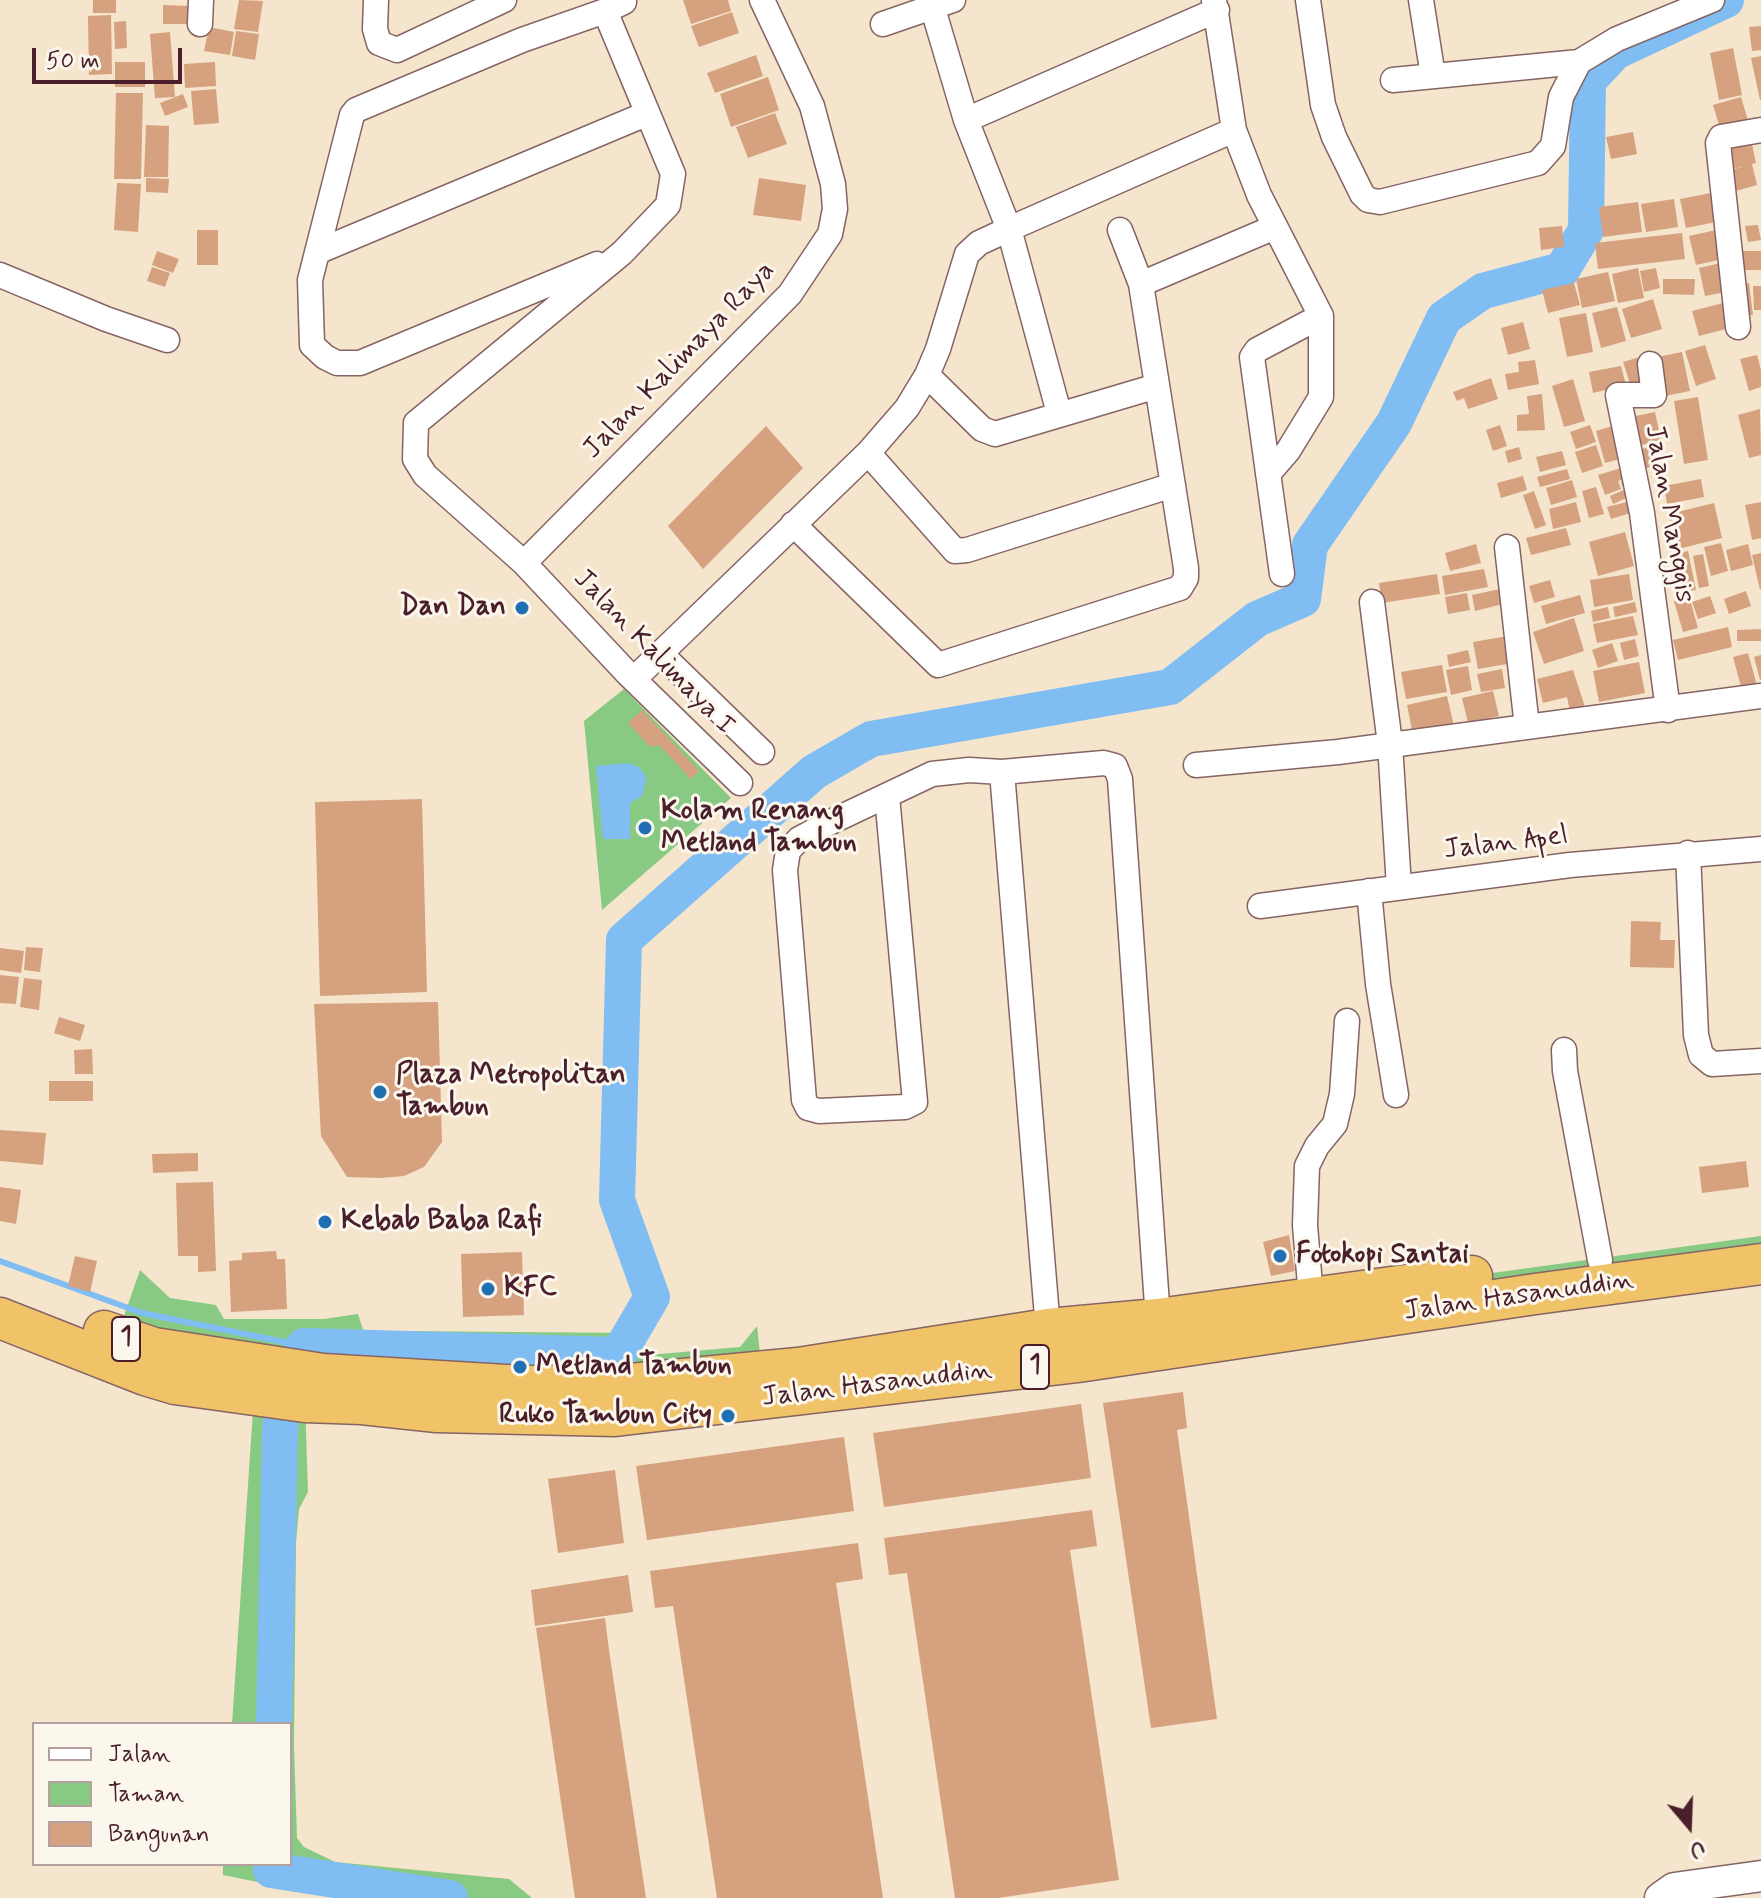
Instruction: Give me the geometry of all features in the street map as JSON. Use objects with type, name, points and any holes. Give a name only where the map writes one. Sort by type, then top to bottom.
[{"type":"highway","name":"Jalan Hasanuddin","points":[[0,1290],[154,1348],[256,1380],[314,1388],[610,1386],[798,1368],[1047,1319],[1158,1319],[1761,1236]]},
{"type":"highway","name":"Jalan Hasanuddin","points":[[314,1388],[362,1404],[437,1412],[615,1416],[1078,1362],[1761,1264]]},
{"type":"highway","name":"Jalan Hasanuddin","points":[[0,1318],[175,1384],[256,1380]]},
{"type":"street","points":[[376,0],[375,29],[379,43],[397,50],[504,0]]},
{"type":"street","name":"Jalan Kalimaya Raya","points":[[524,563],[790,294],[830,234],[835,209],[833,184],[812,106],[762,0]]},
{"type":"street","points":[[1308,0],[1323,105],[1334,137],[1362,194],[1368,200],[1380,202],[1538,163],[1553,146],[1561,97],[1579,62]]},
{"type":"street","points":[[1421,0],[1433,76]]},
{"type":"street","points":[[1393,80],[1579,62],[1617,39],[1712,0]]},
{"type":"street","points":[[620,3],[522,40],[356,110],[352,115],[310,280],[312,345],[337,363],[360,363],[622,253]]},
{"type":"street","name":"Jalan Kalimaya I","points":[[620,3],[646,114],[673,174],[668,205],[622,253],[416,423],[415,459],[425,475],[524,563],[634,679],[740,783]]},
{"type":"street","points":[[883,24],[943,4],[966,120],[1009,229],[1059,413]]},
{"type":"street","points":[[966,120],[1216,5],[1234,130],[1250,175],[1321,316],[1321,397],[1288,451],[1268,474]]},
{"type":"street","points":[[317,252],[646,114]]},
{"type":"street","points":[[634,679],[868,453],[907,408],[938,349],[967,254],[979,243],[1234,130]]},
{"type":"street","points":[[1738,327],[1718,143],[1721,137],[1761,130]]},
{"type":"street","points":[[1141,284],[1275,227]]},
{"type":"street","points":[[793,524],[933,662],[944,665],[1180,588],[1186,578],[1186,568],[1141,284],[1120,230]]},
{"type":"street","points":[[0,275],[106,319],[167,340]]},
{"type":"street","points":[[1282,574],[1252,357],[1257,350],[1321,316]]},
{"type":"street","name":"Jalan Manggis","points":[[1650,364],[1654,395],[1618,395],[1642,513],[1668,710]]},
{"type":"street","points":[[927,375],[987,433],[995,434],[1157,386]]},
{"type":"street","points":[[868,453],[955,551],[967,550],[1173,485]]},
{"type":"street","points":[[1507,547],[1527,727]]},
{"type":"street","points":[[1372,602],[1390,744],[1399,887]]},
{"type":"street","points":[[661,654],[762,752]]},
{"type":"street","points":[[1196,765],[1338,752],[1761,696]]},
{"type":"street","points":[[887,796],[915,1102],[905,1107],[819,1111],[808,1108],[804,1100],[785,870],[788,851],[799,839],[932,774],[969,770],[1002,772],[1104,763],[1115,766],[1120,779],[1158,1319]]},
{"type":"street","points":[[1002,772],[1047,1319]]},
{"type":"street","name":"Jalan Apel","points":[[1260,906],[1570,865],[1761,849]]},
{"type":"street","points":[[1688,853],[1696,1035],[1701,1055],[1712,1064],[1761,1061]]},
{"type":"street","points":[[1369,891],[1378,984],[1396,1095]]},
{"type":"street","points":[[1311,1297],[1305,1225],[1307,1166],[1317,1146],[1335,1124],[1342,1094],[1347,1021]]},
{"type":"street","points":[[1564,1050],[1565,1071],[1600,1260]]},
{"type":"street","points":[[1660,1898],[1674,1888],[1761,1876]]},
{"type":"green space","name":"Kolam Renang Metland Tambun","points":[[624,689],[731,798],[602,910],[584,721]]},
{"type":"green space","points":[[1761,1236],[1761,1264],[1535,1294],[1078,1362],[615,1416],[437,1412],[399,1407],[405,1367],[405,1331],[631,1333],[637,1356],[740,1347],[757,1326],[762,1372],[1048,1329],[1158,1319]]},
{"type":"green space","points":[[140,1270],[170,1298],[216,1305],[224,1319],[324,1319],[358,1314],[367,1342],[364,1377],[117,1336]]},
{"type":"green space","points":[[254,1395],[305,1402],[308,1492],[299,1509],[296,1543],[294,1746],[297,1838],[304,1847],[335,1862],[509,1879],[532,1898],[336,1898],[223,1875],[223,1866],[292,1866],[292,1722],[232,1722]]},
{"type":"water","points":[[628,763],[639,767],[646,777],[643,795],[630,803],[630,839],[603,839],[596,766]]},
{"type":"building","points":[[93,0],[116,0],[116,13],[93,13]]},
{"type":"building","points":[[239,0],[263,1],[258,32],[234,29]]},
{"type":"building","points":[[683,0],[728,0],[731,11],[691,24]]},
{"type":"building","points":[[163,5],[188,6],[187,24],[163,24]]},
{"type":"building","points":[[732,12],[739,33],[699,47],[691,26]]},
{"type":"building","points":[[111,15],[112,74],[89,75],[88,16]]},
{"type":"building","points":[[126,21],[127,48],[115,49],[114,22]]},
{"type":"building","points":[[1761,26],[1761,50],[1752,51],[1749,27]]},
{"type":"building","points":[[209,27],[234,32],[230,55],[204,51]]},
{"type":"building","points":[[236,31],[259,34],[255,60],[232,56]]},
{"type":"building","points":[[170,32],[175,97],[155,98],[150,34]]},
{"type":"building","points":[[1733,48],[1742,95],[1719,100],[1710,53]]},
{"type":"building","points":[[756,55],[763,76],[715,93],[707,73]]},
{"type":"building","points":[[1761,56],[1761,100],[1760,100],[1751,58]]},
{"type":"building","points":[[115,62],[145,62],[145,87],[115,87]]},
{"type":"building","points":[[215,62],[216,86],[185,88],[184,64]]},
{"type":"building","points":[[768,77],[779,110],[731,127],[720,94]]},
{"type":"building","points":[[216,89],[219,123],[194,125],[191,91]]},
{"type":"building","points":[[116,93],[143,93],[141,179],[114,179]]},
{"type":"building","points":[[183,94],[188,107],[165,116],[160,103]]},
{"type":"building","points":[[1741,97],[1749,124],[1721,132],[1713,105]]},
{"type":"building","points":[[775,113],[787,144],[748,158],[736,127]]},
{"type":"building","points":[[146,125],[169,126],[168,177],[144,177]]},
{"type":"building","points":[[1633,132],[1637,154],[1611,159],[1606,137]]},
{"type":"building","points":[[1750,135],[1757,185],[1729,193],[1723,172],[1742,167],[1726,170],[1721,141]]},
{"type":"building","points":[[146,178],[169,179],[168,193],[146,192]]},
{"type":"building","points":[[759,178],[806,185],[801,221],[753,215]]},
{"type":"building","points":[[117,183],[141,184],[138,232],[114,230]]},
{"type":"building","points":[[1716,192],[1721,221],[1686,228],[1680,199]]},
{"type":"building","points":[[1674,199],[1678,227],[1646,232],[1641,204]]},
{"type":"building","points":[[1638,202],[1642,232],[1603,237],[1599,207]]},
{"type":"building","points":[[1758,225],[1761,240],[1748,242],[1745,226]]},
{"type":"building","points":[[1562,226],[1564,247],[1541,250],[1539,228]]},
{"type":"building","points":[[197,230],[218,230],[218,265],[197,265]]},
{"type":"building","points":[[1716,230],[1723,259],[1696,265],[1689,236]]},
{"type":"building","points":[[1682,233],[1685,259],[1598,269],[1595,243]]},
{"type":"building","points":[[157,251],[179,259],[173,273],[152,265]]},
{"type":"building","points":[[1733,251],[1761,251],[1761,270],[1733,270]]},
{"type":"building","points":[[1725,262],[1731,291],[1705,296],[1699,268]]},
{"type":"building","points":[[152,267],[170,273],[165,287],[147,281]]},
{"type":"building","points":[[1638,268],[1644,298],[1618,303],[1612,274]]},
{"type":"building","points":[[1656,268],[1660,288],[1644,292],[1640,271]]},
{"type":"building","points":[[1608,272],[1615,301],[1582,308],[1576,279]]},
{"type":"building","points":[[1663,279],[1695,279],[1694,295],[1663,294]]},
{"type":"building","points":[[1574,283],[1580,305],[1548,313],[1542,290]]},
{"type":"building","points":[[1749,283],[1753,315],[1740,316],[1736,284]]},
{"type":"building","points":[[1753,286],[1761,286],[1761,310],[1754,310]]},
{"type":"building","points":[[1653,299],[1662,329],[1631,338],[1622,309]]},
{"type":"building","points":[[1727,302],[1734,327],[1699,336],[1692,311]]},
{"type":"building","points":[[1617,307],[1626,341],[1601,348],[1592,313]]},
{"type":"building","points":[[1586,313],[1593,352],[1567,357],[1559,318]]},
{"type":"building","points":[[1523,322],[1530,349],[1508,355],[1501,328]]},
{"type":"building","points":[[1705,345],[1716,379],[1696,386],[1685,351]]},
{"type":"building","points":[[1682,352],[1690,391],[1665,396],[1657,357]]},
{"type":"building","points":[[1757,355],[1761,387],[1749,391],[1740,359]]},
{"type":"building","points":[[1640,357],[1650,388],[1633,393],[1623,362]]},
{"type":"building","points":[[1535,360],[1539,384],[1508,390],[1505,374],[1519,372],[1518,362]]},
{"type":"building","points":[[1621,366],[1626,385],[1593,393],[1589,372]]},
{"type":"building","points":[[1491,378],[1498,399],[1468,409],[1464,398],[1457,401],[1453,392]]},
{"type":"building","points":[[1573,379],[1585,421],[1564,427],[1552,386]]},
{"type":"building","points":[[1542,394],[1545,430],[1517,431],[1517,415],[1529,414],[1527,396]]},
{"type":"building","points":[[1698,397],[1708,460],[1684,464],[1674,401]]},
{"type":"building","points":[[1760,409],[1761,455],[1749,458],[1738,415]]},
{"type":"building","points":[[1655,412],[1661,440],[1638,446],[1631,417]]},
{"type":"building","points":[[1619,424],[1628,457],[1605,463],[1596,431]]},
{"type":"building","points":[[1500,425],[1507,446],[1493,451],[1486,430]]},
{"type":"building","points":[[1590,425],[1596,442],[1576,449],[1570,432]]},
{"type":"building","points":[[766,426],[803,468],[703,569],[668,526]]},
{"type":"building","points":[[1596,445],[1603,466],[1582,473],[1575,452]]},
{"type":"building","points":[[1656,445],[1662,464],[1643,469],[1638,450]]},
{"type":"building","points":[[1519,447],[1522,459],[1508,463],[1505,451]]},
{"type":"building","points":[[1562,451],[1566,465],[1540,472],[1536,457]]},
{"type":"building","points":[[1628,466],[1631,477],[1618,481],[1621,489],[1605,495],[1598,475]]},
{"type":"building","points":[[1567,469],[1570,479],[1540,487],[1537,477]]},
{"type":"building","points":[[1523,476],[1527,490],[1501,498],[1497,483]]},
{"type":"building","points":[[1632,479],[1633,495],[1613,504],[1610,496],[1624,490],[1621,482]]},
{"type":"building","points":[[1701,479],[1704,497],[1667,504],[1664,486]]},
{"type":"building","points":[[1572,480],[1577,497],[1551,505],[1546,488]]},
{"type":"building","points":[[1596,487],[1604,514],[1589,518],[1582,491]]},
{"type":"building","points":[[1534,491],[1546,525],[1535,529],[1523,495]]},
{"type":"building","points":[[1635,500],[1640,510],[1611,519],[1607,507]]},
{"type":"building","points":[[1576,502],[1581,522],[1553,529],[1549,509]]},
{"type":"building","points":[[1761,502],[1761,538],[1752,540],[1745,505]]},
{"type":"building","points":[[1714,503],[1722,538],[1678,549],[1669,514]]},
{"type":"building","points":[[1566,528],[1571,545],[1531,555],[1526,538]]},
{"type":"building","points":[[1625,532],[1634,566],[1598,576],[1589,542]]},
{"type":"building","points":[[1721,543],[1728,571],[1711,576],[1704,547]]},
{"type":"building","points":[[1476,544],[1481,563],[1450,571],[1445,553]]},
{"type":"building","points":[[1748,544],[1753,565],[1731,571],[1726,550]]},
{"type":"building","points":[[1688,551],[1696,590],[1678,593],[1670,555]]},
{"type":"building","points":[[1761,553],[1761,589],[1760,590],[1752,555]]},
{"type":"building","points":[[1703,554],[1709,586],[1699,588],[1693,556]]},
{"type":"building","points":[[1484,569],[1488,587],[1445,595],[1442,576]]},
{"type":"building","points":[[1437,574],[1440,594],[1382,603],[1379,583]]},
{"type":"building","points":[[1629,574],[1633,600],[1594,607],[1590,580]]},
{"type":"building","points":[[1550,580],[1555,597],[1534,603],[1529,586]]},
{"type":"building","points":[[1500,589],[1503,604],[1475,611],[1472,595]]},
{"type":"building","points":[[1746,591],[1751,606],[1729,614],[1724,599]]},
{"type":"building","points":[[1467,593],[1470,610],[1448,614],[1445,597]]},
{"type":"building","points":[[1580,595],[1585,613],[1546,624],[1541,606]]},
{"type":"building","points":[[1689,596],[1698,628],[1683,632],[1674,601]]},
{"type":"building","points":[[1710,596],[1716,613],[1698,619],[1692,602]]},
{"type":"building","points":[[1635,602],[1637,612],[1615,617],[1613,607]]},
{"type":"building","points":[[1608,607],[1610,618],[1593,622],[1591,611]]},
{"type":"building","points":[[1633,616],[1638,635],[1597,643],[1593,624]]},
{"type":"building","points":[[1574,618],[1584,651],[1544,664],[1533,632]]},
{"type":"building","points":[[1728,627],[1732,647],[1678,660],[1673,640]]},
{"type":"building","points":[[1761,629],[1761,641],[1737,641],[1737,630]]},
{"type":"building","points":[[1508,636],[1513,663],[1478,669],[1473,642]]},
{"type":"building","points":[[1635,639],[1639,656],[1624,660],[1620,643]]},
{"type":"building","points":[[1612,643],[1618,661],[1598,668],[1592,650]]},
{"type":"building","points":[[1468,650],[1471,662],[1449,667],[1447,655]]},
{"type":"building","points":[[1748,653],[1758,689],[1743,694],[1733,657]]},
{"type":"building","points":[[1761,655],[1761,680],[1760,680],[1754,657]]},
{"type":"building","points":[[1639,662],[1645,693],[1599,702],[1593,671]]},
{"type":"building","points":[[1442,665],[1447,692],[1406,699],[1401,672]]},
{"type":"building","points":[[1468,666],[1472,690],[1451,695],[1446,670]]},
{"type":"building","points":[[1502,669],[1505,688],[1481,692],[1477,674]]},
{"type":"building","points":[[1573,670],[1585,707],[1570,711],[1567,697],[1543,703],[1537,679]]},
{"type":"building","points":[[1493,691],[1499,716],[1468,723],[1462,698]]},
{"type":"building","points":[[1447,696],[1454,726],[1413,735],[1407,705]]},
{"type":"building","points":[[642,710],[699,771],[691,779],[659,745],[650,747],[628,723]]},
{"type":"building","points":[[422,799],[427,992],[320,996],[315,802]]},
{"type":"building","points":[[1631,921],[1661,922],[1660,940],[1675,940],[1674,968],[1630,967]]},
{"type":"building","points":[[26,947],[43,948],[40,972],[24,970]]},
{"type":"building","points":[[0,948],[24,951],[21,973],[0,970]]},
{"type":"building","points":[[0,975],[19,977],[16,1004],[0,1003]]},
{"type":"building","points":[[24,978],[42,980],[39,1010],[20,1007]]},
{"type":"building","name":"Plaza Metropolitan Tambun","points":[[438,1002],[442,1142],[424,1167],[404,1176],[347,1177],[321,1136],[314,1004]]},
{"type":"building","points":[[59,1017],[85,1025],[80,1041],[54,1033]]},
{"type":"building","points":[[92,1049],[93,1074],[75,1074],[74,1050]]},
{"type":"building","points":[[49,1081],[93,1081],[93,1101],[49,1101]]},
{"type":"building","points":[[0,1130],[46,1133],[43,1165],[0,1161]]},
{"type":"building","points":[[198,1153],[198,1171],[153,1173],[152,1154]]},
{"type":"building","points":[[1746,1161],[1749,1187],[1702,1193],[1699,1167]]},
{"type":"building","points":[[213,1182],[216,1271],[198,1272],[198,1256],[178,1256],[176,1183]]},
{"type":"building","points":[[0,1187],[21,1190],[16,1224],[0,1221]]},
{"type":"building","name":"Fotokopi Santai","points":[[1289,1235],[1295,1271],[1271,1276],[1263,1242]]},
{"type":"building","points":[[276,1251],[277,1259],[285,1259],[287,1309],[231,1312],[229,1261],[242,1260],[242,1253]]},
{"type":"building","points":[[522,1252],[524,1315],[463,1317],[461,1254]]},
{"type":"building","points":[[75,1256],[97,1261],[90,1292],[68,1286]]},
{"type":"building","points":[[1183,1392],[1187,1428],[1177,1430],[1217,1719],[1151,1728],[1103,1403]]},
{"type":"building","points":[[1081,1404],[1091,1478],[884,1507],[873,1433]]},
{"type":"building","points":[[844,1437],[854,1511],[647,1540],[636,1466]]},
{"type":"building","points":[[615,1470],[624,1543],[558,1553],[548,1479]]},
{"type":"building","points":[[1092,1510],[1097,1546],[1070,1550],[1119,1880],[998,1898],[955,1898],[907,1573],[889,1575],[884,1538]]},
{"type":"building","points":[[858,1543],[863,1579],[836,1583],[883,1898],[717,1898],[673,1606],[655,1608],[650,1571]]},
{"type":"building","points":[[628,1575],[633,1612],[535,1626],[531,1590]]},
{"type":"building","points":[[605,1618],[646,1898],[575,1898],[536,1628]]},
{"type":"waterway","points":[[274,1722],[280,1428],[288,1366],[304,1346],[618,1355],[652,1297],[617,1200],[624,940],[814,772],[871,739],[1170,687],[1257,619],[1303,599],[1310,545],[1394,423],[1444,318],[1483,291],[1562,270],[1586,230],[1588,81],[1615,52],[1726,0]]},
{"type":"waterway","points":[[0,1261],[142,1313],[304,1346]]},
{"type":"waterway","points":[[271,1866],[271,1870],[450,1898]]},
{"type":"place","name":"Dan Dan","points":[[522,608]]},
{"type":"place","name":"Kolam Renang Metland Tambun","points":[[645,828]]},
{"type":"place","name":"Plaza Metropolitan Tambun","points":[[380,1092]]},
{"type":"place","name":"Kebab Baba Rafi","points":[[325,1222]]},
{"type":"place","name":"Fotokopi Santai","points":[[1280,1256]]},
{"type":"place","name":"KFC","points":[[488,1289]]},
{"type":"place","name":"Metland Tambun","points":[[520,1367]]},
{"type":"place","name":"Ruko Tambun City","points":[[728,1416]]}]
